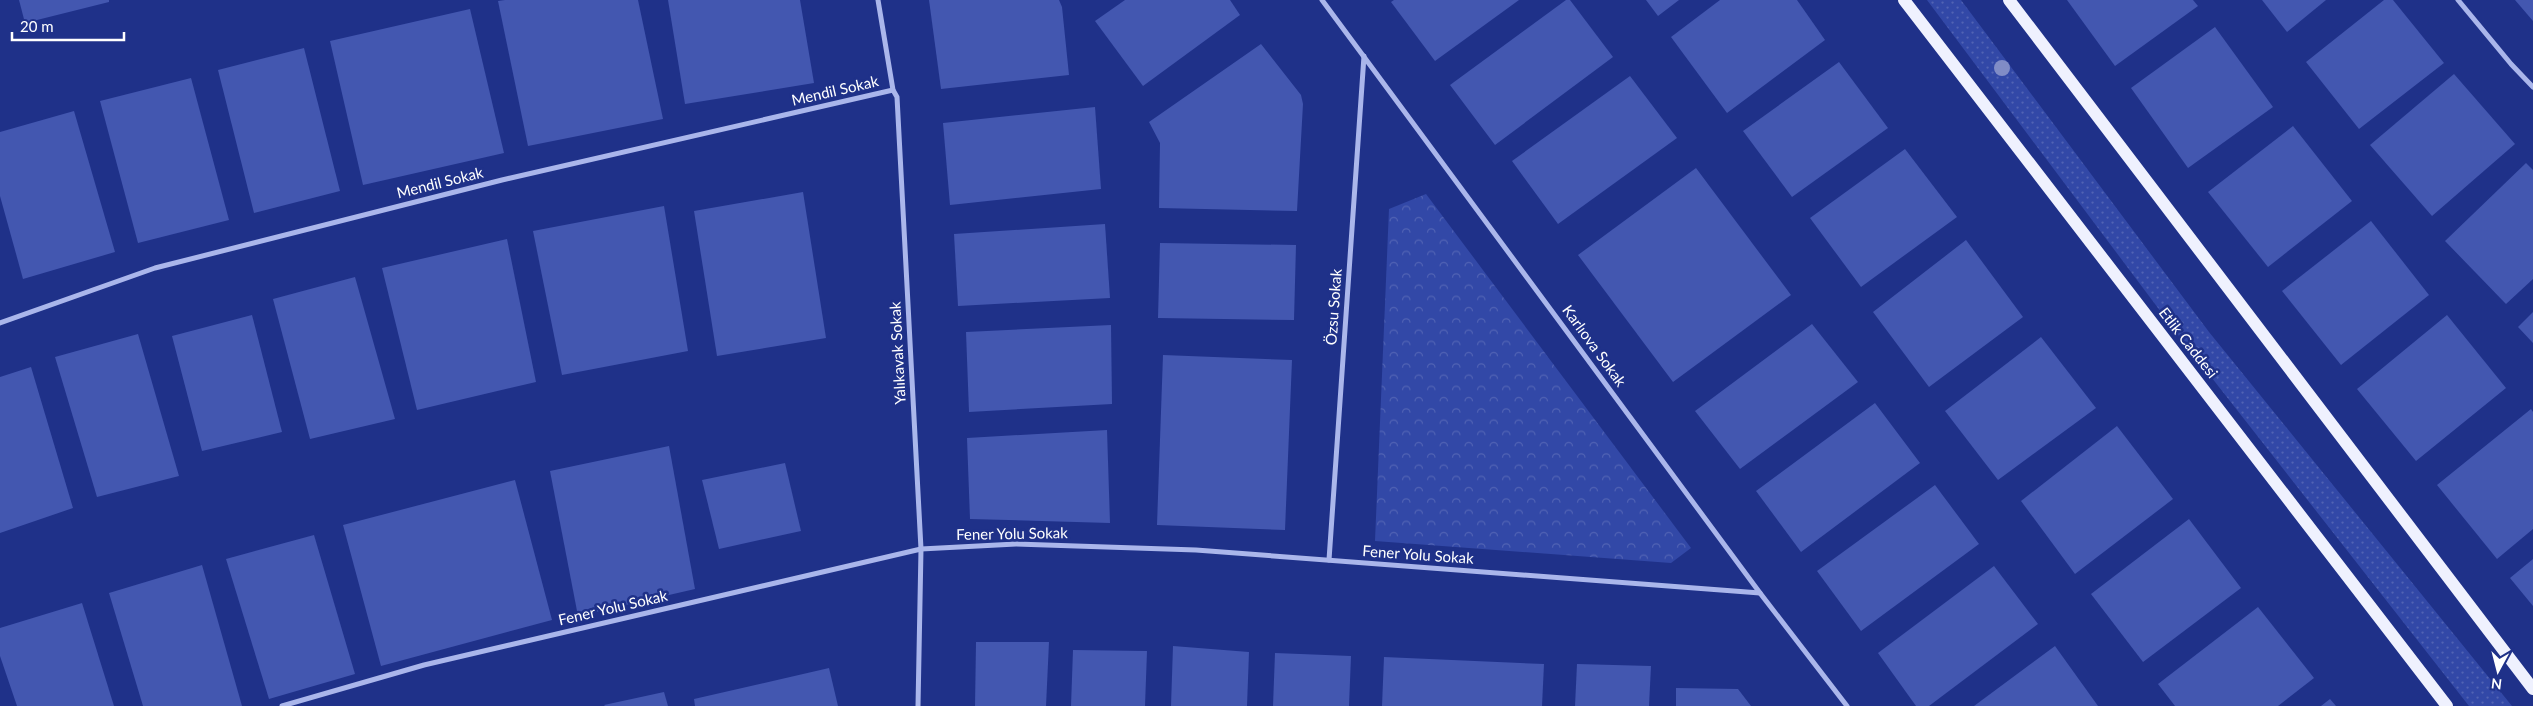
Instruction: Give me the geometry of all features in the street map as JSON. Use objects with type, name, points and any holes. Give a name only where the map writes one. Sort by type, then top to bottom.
[{"type":"main road","name":"Etlik Caddesi","points":[[1904,0],[2447,706]]},
{"type":"main road","points":[[2009,0],[2533,689]]},
{"type":"street","name":"Yalıkavak Sokak","points":[[878,0],[893,90],[897,97],[898,107],[921,548],[918,706]]},
{"type":"street","name":"Karlıova Sokak","points":[[1322,0],[1760,593],[1847,706]]},
{"type":"street","points":[[2458,0],[2511,64],[2533,87]]},
{"type":"street","name":"Özsu Sokak","points":[[1329,560],[1364,56]]},
{"type":"street","name":"Mendil Sokak","points":[[0,323],[155,268],[502,180],[893,90]]},
{"type":"street","name":"Fener Yolu Sokak","points":[[282,706],[424,665],[921,548],[1016,544],[1196,550],[1760,593]]},
{"type":"green space","points":[[1927,0],[1961,0],[2209,332],[2512,706],[2469,706],[2179,336]]},
{"type":"green space","points":[[1426,194],[1691,548],[1671,563],[1375,541],[1389,209]]},
{"type":"building","points":[[19,0],[109,0],[109,2],[25,23]]},
{"type":"building","points":[[638,0],[663,119],[528,146],[498,1]]},
{"type":"building","points":[[668,0],[800,0],[814,83],[685,104]]},
{"type":"building","points":[[929,0],[1059,0],[1062,7],[1069,75],[941,89]]},
{"type":"building","points":[[1125,0],[1230,0],[1240,15],[1143,86],[1095,21]]},
{"type":"building","points":[[1394,0],[1519,0],[1435,61],[1391,2]]},
{"type":"building","points":[[1566,0],[1570,0],[1613,57],[1495,145],[1450,85]]},
{"type":"building","points":[[1646,0],[1679,0],[1658,16]]},
{"type":"building","points":[[1720,0],[1797,0],[1825,40],[1727,113],[1671,37]]},
{"type":"building","points":[[2067,0],[2193,0],[2198,6],[2115,66]]},
{"type":"building","points":[[2262,0],[2326,0],[2287,32]]},
{"type":"building","points":[[2384,0],[2393,0],[2444,63],[2359,129],[2306,62]]},
{"type":"building","points":[[2515,0],[2533,0],[2533,21]]},
{"type":"building","points":[[470,9],[504,153],[363,185],[330,41]]},
{"type":"building","points":[[2215,27],[2273,107],[2188,168],[2131,88]]},
{"type":"building","points":[[1261,44],[1301,95],[1303,104],[1297,211],[1159,208],[1160,143],[1149,122]]},
{"type":"building","points":[[304,48],[340,191],[254,213],[218,70]]},
{"type":"building","points":[[1839,62],[1888,128],[1792,197],[1743,131]]},
{"type":"building","points":[[2454,74],[2515,144],[2432,216],[2370,145]]},
{"type":"building","points":[[1630,76],[1677,138],[1558,224],[1512,161]]},
{"type":"building","points":[[191,78],[229,220],[138,243],[100,101]]},
{"type":"building","points":[[1095,107],[1101,189],[950,205],[943,123]]},
{"type":"building","points":[[74,111],[115,252],[23,279],[0,196],[0,132]]},
{"type":"building","points":[[2293,126],[2352,201],[2268,267],[2208,192]]},
{"type":"building","points":[[1905,149],[1957,217],[1861,287],[1810,218]]},
{"type":"building","points":[[2526,163],[2533,170],[2533,279],[2506,304],[2445,241]]},
{"type":"building","points":[[1696,168],[1791,295],[1673,382],[1578,255]]},
{"type":"building","points":[[803,192],[826,338],[717,356],[694,211]]},
{"type":"building","points":[[664,206],[688,351],[562,375],[533,231]]},
{"type":"building","points":[[2371,221],[2429,295],[2341,365],[2282,291]]},
{"type":"building","points":[[1105,224],[1110,298],[958,306],[954,234]]},
{"type":"building","points":[[507,239],[536,382],[417,410],[382,268]]},
{"type":"building","points":[[1966,240],[2023,317],[1929,387],[1873,312]]},
{"type":"building","points":[[1160,243],[1296,245],[1294,320],[1158,318]]},
{"type":"building","points":[[355,277],[395,419],[310,439],[273,299]]},
{"type":"building","points":[[2533,312],[2533,343],[2518,327]]},
{"type":"building","points":[[252,315],[282,432],[202,451],[172,336]]},
{"type":"building","points":[[2447,315],[2506,388],[2416,461],[2357,389]]},
{"type":"building","points":[[1812,324],[1858,382],[1740,469],[1695,411]]},
{"type":"building","points":[[1111,325],[1112,404],[969,412],[966,332]]},
{"type":"building","points":[[138,334],[179,476],[97,497],[55,357]]},
{"type":"building","points":[[2041,337],[2096,408],[1998,480],[1945,411]]},
{"type":"building","points":[[1163,355],[1292,360],[1285,530],[1157,525]]},
{"type":"building","points":[[31,367],[73,508],[0,533],[0,377]]},
{"type":"building","points":[[1875,403],[1920,463],[1801,552],[1756,491]]},
{"type":"building","points":[[2531,409],[2533,412],[2533,529],[2497,559],[2437,485]]},
{"type":"building","points":[[2117,426],[2173,499],[2075,574],[2021,501]]},
{"type":"building","points":[[1107,430],[1110,523],[970,519],[967,438]]},
{"type":"building","points":[[669,446],[695,589],[578,616],[550,471]]},
{"type":"building","points":[[785,463],[801,531],[719,549],[702,480]]},
{"type":"building","points":[[515,480],[552,620],[381,666],[343,525]]},
{"type":"building","points":[[1935,485],[1979,544],[1861,631],[1817,571]]},
{"type":"building","points":[[2189,519],[2241,588],[2143,662],[2091,594]]},
{"type":"building","points":[[314,535],[355,674],[269,699],[226,559]]},
{"type":"building","points":[[2533,559],[2533,606],[2510,578]]},
{"type":"building","points":[[202,565],[242,706],[143,706],[109,593]]},
{"type":"building","points":[[1994,566],[2038,624],[1929,706],[1916,706],[1878,653]]},
{"type":"building","points":[[82,603],[114,706],[17,706],[0,656],[0,628]]},
{"type":"building","points":[[2258,607],[2314,678],[2278,706],[2175,706],[2158,684]]},
{"type":"building","points":[[976,642],[1049,642],[1046,706],[975,706]]},
{"type":"building","points":[[1173,646],[1249,652],[1247,706],[1171,706]]},
{"type":"building","points":[[2055,646],[2098,706],[1974,706]]},
{"type":"building","points":[[1073,650],[1147,651],[1145,706],[1071,706]]},
{"type":"building","points":[[1275,653],[1351,656],[1349,706],[1273,706]]},
{"type":"building","points":[[1384,657],[1544,664],[1542,706],[1382,706]]},
{"type":"building","points":[[1577,664],[1651,666],[1649,706],[1575,706]]},
{"type":"building","points":[[829,668],[838,706],[695,706],[694,699]]},
{"type":"building","points":[[1676,688],[1738,689],[1751,706],[1676,706]]},
{"type":"building","points":[[664,692],[668,706],[604,705]]},
{"type":"building","points":[[2330,699],[2336,706],[2321,706]]}]
